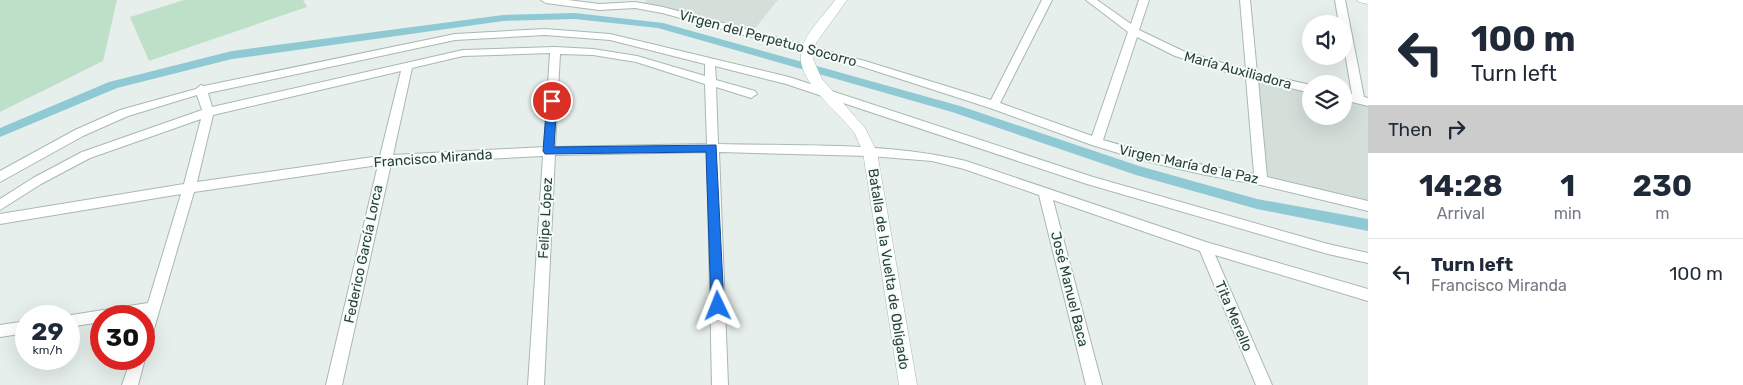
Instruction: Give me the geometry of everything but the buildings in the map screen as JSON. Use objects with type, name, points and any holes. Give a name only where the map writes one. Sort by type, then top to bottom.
[{"type":"street","name":"Virgen del Perpetuo Socorro","points":[[546,0],[599,6],[639,2],[662,10],[808,48],[929,84]]},
{"type":"street","points":[[808,48],[841,0]]},
{"type":"street","points":[[994,105],[1047,0]]},
{"type":"street","name":"María Auxiliadora","points":[[1091,0],[1134,31],[1159,46],[1188,58],[1302,87]]},
{"type":"street","points":[[1096,142],[1144,0]]},
{"type":"street","points":[[1246,0],[1261,180]]},
{"type":"street","points":[[1340,0],[1364,101]]},
{"type":"street","points":[[1363,0],[1368,1]]},
{"type":"street","points":[[0,176],[79,133],[115,117],[201,90],[415,44],[467,36],[575,32],[610,37],[789,81],[1090,181],[1328,249],[1368,258]]},
{"type":"street","points":[[463,53],[467,36]]},
{"type":"street","name":"Batalla de la Vuelta de Obligado","points":[[808,48],[809,67],[813,76],[860,132],[870,152],[908,385]]},
{"type":"street","points":[[0,205],[37,181],[86,155],[208,112],[463,53],[556,50],[593,52],[636,59],[751,94]]},
{"type":"street","name":"Felipe López","points":[[536,385],[548,151],[556,50]]},
{"type":"street","points":[[710,62],[720,385]]},
{"type":"street","name":"Federico García Lorca","points":[[334,385],[407,66]]},
{"type":"street","name":"Virgen María de la Paz","points":[[929,84],[1096,142],[1150,158],[1201,170],[1261,180],[1368,206]]},
{"type":"street","points":[[154,305],[189,188],[208,112],[201,90]]},
{"type":"street","name":"Francisco Miranda","points":[[0,219],[189,188],[384,160],[548,151],[712,148],[870,152],[932,157],[966,165],[1204,247],[1368,295]]},
{"type":"street","name":"José Manuel Baca","points":[[1045,192],[1094,385]]},
{"type":"street","name":"Tita Merello","points":[[1204,247],[1264,385]]},
{"type":"street","points":[[0,331],[15,329]]},
{"type":"street","points":[[130,385],[135,370]]},
{"type":"shaded area","points":[[647,0],[778,0],[752,32],[641,5]]},
{"type":"shaded area","points":[[1251,75],[1302,87],[1302,125],[1352,125],[1352,98],[1368,102],[1368,205],[1262,179]]},
{"type":"green space","points":[[0,0],[117,0],[103,61],[0,112]]},
{"type":"green space","points":[[184,0],[303,0],[307,7],[149,61],[130,17]]},
{"type":"waterway","points":[[0,133],[113,85],[232,55],[503,18],[575,16],[659,25],[956,109],[1136,170],[1257,204],[1368,225]]},
{"type":"route","points":[[552,101],[548,151],[712,148],[718,306]]}]
